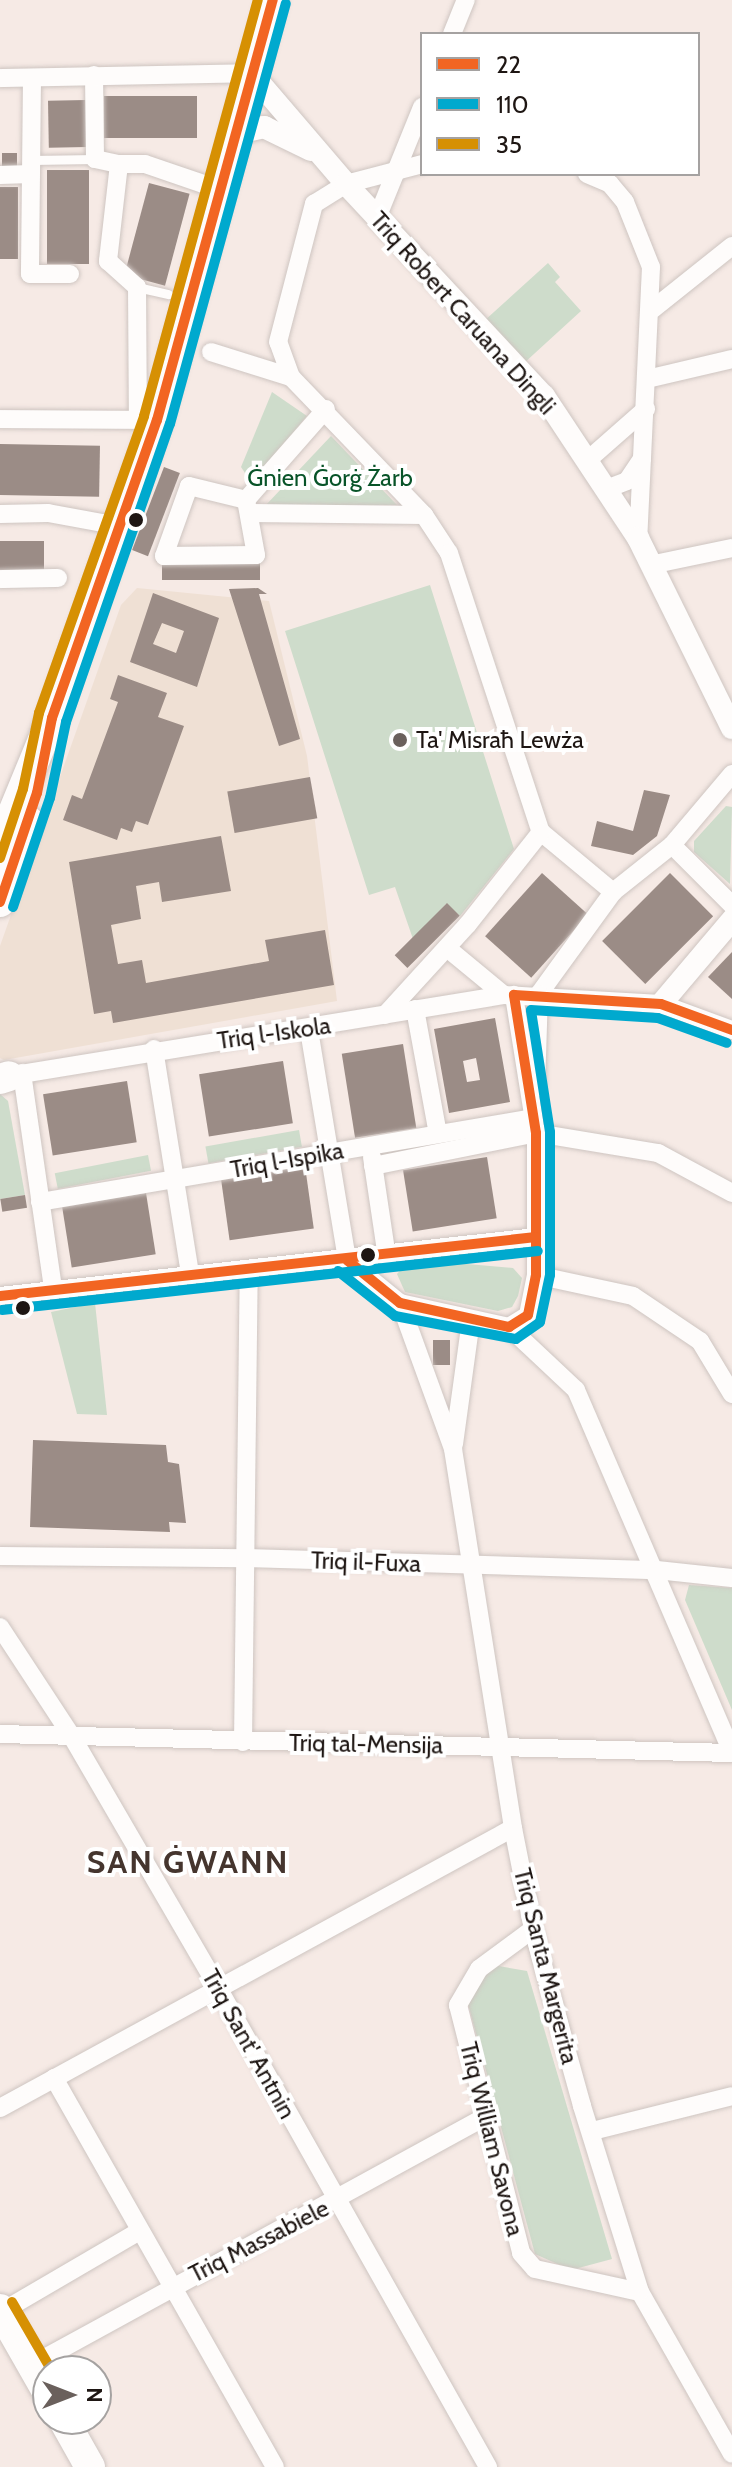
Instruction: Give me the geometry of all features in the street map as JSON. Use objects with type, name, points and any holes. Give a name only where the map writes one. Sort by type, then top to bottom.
[{"type":"main road","points":[[0,844],[52,718],[119,526],[148,420],[224,191],[251,73],[273,0]]},
{"type":"main road","points":[[0,902],[37,793],[52,718]]},
{"type":"main road","points":[[2,2323],[32,2365]]},
{"type":"main road","points":[[72,2435],[90,2467]]},
{"type":"street","points":[[453,32],[466,0]]},
{"type":"street","points":[[0,78],[251,73]]},
{"type":"street","name":"Triq Robert Caruana Dingli","points":[[251,73],[346,184],[544,396],[609,488],[638,538],[732,728]]},
{"type":"street","points":[[94,75],[95,159],[119,164],[145,164],[224,191]]},
{"type":"street","points":[[32,78],[30,274],[70,274]]},
{"type":"street","points":[[377,218],[420,112]]},
{"type":"street","name":"Triq Robert Caruana Dingli","points":[[238,133],[264,127],[323,155]]},
{"type":"street","points":[[0,419],[148,420],[137,287],[108,261],[119,164]]},
{"type":"street","points":[[291,377],[278,342],[314,204],[346,184],[420,165]]},
{"type":"street","points":[[0,175],[32,167]]},
{"type":"street","points":[[592,176],[610,184],[639,230],[651,267],[653,309],[638,538]]},
{"type":"street","points":[[653,309],[732,246]]},
{"type":"street","points":[[211,352],[291,377],[326,409],[424,515],[449,553],[541,832],[613,892]]},
{"type":"street","points":[[647,379],[732,359]]},
{"type":"street","points":[[326,409],[248,507],[256,555],[164,556],[189,486],[248,507],[424,515]]},
{"type":"street","points":[[589,459],[646,409]]},
{"type":"street","points":[[609,488],[627,481],[644,457]]},
{"type":"street","points":[[0,514],[48,513],[119,526]]},
{"type":"street","points":[[650,565],[732,548]]},
{"type":"street","points":[[0,579],[58,578]]},
{"type":"street","points":[[509,1327],[528,1315],[536,1275],[535,1126],[539,994],[613,892],[672,845],[732,774]]},
{"type":"street","points":[[385,1015],[447,948],[541,832]]},
{"type":"street","points":[[672,845],[732,905]]},
{"type":"street","points":[[661,1004],[732,920]]},
{"type":"street","points":[[447,948],[509,995],[535,1126]]},
{"type":"street","name":"Triq l-Iskola","points":[[8,1075],[154,1049],[309,1030],[415,1009],[509,995],[539,994],[661,1004],[732,1030]]},
{"type":"street","points":[[415,1009],[438,1134]]},
{"type":"street","points":[[309,1030],[347,1260],[400,1303],[509,1327],[576,1390],[657,1570],[732,1753]]},
{"type":"street","points":[[154,1049],[190,1273]]},
{"type":"street","points":[[8,1075],[40,1202],[53,1288]]},
{"type":"street","points":[[535,1126],[658,1153],[732,1193]]},
{"type":"street","name":"Triq l-Ispika","points":[[40,1202],[438,1134],[535,1126]]},
{"type":"street","name":"Triq l-Ispika","points":[[373,1166],[535,1126]]},
{"type":"street","points":[[370,1146],[387,1257]]},
{"type":"street","points":[[0,1296],[190,1273],[387,1257],[536,1237]]},
{"type":"street","points":[[243,1742],[249,1269]]},
{"type":"street","points":[[536,1275],[633,1296],[700,1341],[732,1394]]},
{"type":"street","name":"Triq Santa Margerita","points":[[400,1303],[453,1449],[475,1565],[513,1828],[533,1929],[640,2292],[732,2454]]},
{"type":"street","name":"Triq Santa Margerita","points":[[453,1449],[471,1320]]},
{"type":"street","name":"Triq il-Fuxa","points":[[0,1556],[246,1558],[657,1570],[732,1578]]},
{"type":"street","name":"Triq Sant' Antnin","points":[[0,1627],[71,1735],[217,1986],[488,2467]]},
{"type":"street","name":"Triq tal-Mensija","points":[[0,1734],[732,1753]]},
{"type":"street","points":[[0,2108],[217,1986],[513,1828]]},
{"type":"street","name":"Triq William Savona","points":[[533,1929],[479,1969],[458,2005],[521,2253],[535,2269],[640,2292]]},
{"type":"street","points":[[54,2078],[138,2232],[275,2467]]},
{"type":"street","points":[[592,2131],[732,2096]]},
{"type":"street","name":"Triq Massabiele","points":[[50,2355],[170,2287],[336,2202],[485,2117]]},
{"type":"street","points":[[2,2323],[138,2232]]},
{"type":"lane","points":[[32,167],[95,159]]},
{"type":"lane","points":[[137,287],[168,294]]},
{"type":"shaded area","points":[[137,588],[269,601],[307,756],[337,1001],[4,1060],[0,1058],[0,946],[121,605]]},
{"type":"green space","points":[[548,263],[560,277],[555,282],[581,311],[523,364],[484,321]]},
{"type":"green space","points":[[272,392],[307,416],[251,482],[241,467]]},
{"type":"green space","name":"Ġnien Ġorġ Żarb","points":[[331,436],[397,505],[265,506]]},
{"type":"green space","name":"Ta' Misraħ Lewża","points":[[430,585],[514,849],[460,916],[446,904],[413,939],[395,887],[369,895],[285,631]]},
{"type":"green space","points":[[726,806],[732,807],[730,884],[694,852],[694,841]]},
{"type":"green space","points":[[0,1094],[8,1101],[25,1195],[0,1199]]},
{"type":"green space","points":[[299,1130],[302,1147],[208,1163],[205,1146]]},
{"type":"green space","points":[[148,1155],[151,1171],[58,1189],[55,1173]]},
{"type":"green space","points":[[410,1259],[513,1268],[522,1278],[518,1296],[512,1307],[498,1311],[405,1292],[397,1274]]},
{"type":"green space","points":[[95,1303],[107,1415],[77,1414],[51,1312]]},
{"type":"green space","points":[[689,1585],[732,1588],[732,1710],[685,1600]]},
{"type":"green space","points":[[493,1965],[527,1971],[612,2259],[571,2270],[535,2254],[467,2000]]},
{"type":"building","points":[[104,96],[197,96],[197,138],[104,138]]},
{"type":"building","points":[[86,100],[87,147],[49,148],[48,101]]},
{"type":"building","points":[[2,153],[17,153],[17,166],[2,166]]},
{"type":"building","points":[[47,170],[89,170],[89,264],[47,264]]},
{"type":"building","points":[[149,183],[190,194],[165,286],[124,275]]},
{"type":"building","points":[[0,187],[18,187],[18,259],[0,259]]},
{"type":"building","points":[[0,444],[100,446],[99,497],[0,495]]},
{"type":"building","points":[[164,467],[180,473],[148,556],[132,550]]},
{"type":"building","points":[[0,541],[44,541],[44,575],[0,575]]},
{"type":"building","points":[[162,562],[260,562],[260,580],[162,580]]},
{"type":"building","points":[[258,588],[267,594],[259,594],[300,739],[279,746],[229,589]]},
{"type":"building","points":[[153,593],[219,618],[197,687],[130,662]],"holes":[[[162,623],[184,631],[176,653],[153,644]]]},
{"type":"building","points":[[118,675],[167,693],[158,717],[184,726],[148,825],[136,821],[132,832],[121,828],[117,840],[63,820],[72,795],[82,799],[118,702],[110,699]]},
{"type":"building","points":[[310,777],[317,818],[235,833],[227,792]]},
{"type":"building","points":[[644,790],[670,795],[657,836],[633,855],[591,846],[597,821],[633,831]]},
{"type":"building","points":[[221,836],[231,891],[162,902],[159,882],[136,886],[141,919],[111,925],[118,964],[142,960],[146,983],[269,961],[265,940],[325,930],[334,985],[113,1023],[111,1011],[94,1014],[69,862]]},
{"type":"building","points":[[542,873],[588,914],[531,978],[485,936]]},
{"type":"building","points":[[670,873],[713,916],[645,984],[602,941]]},
{"type":"building","points":[[447,903],[460,916],[407,968],[395,955]]},
{"type":"building","points":[[732,952],[732,999],[708,977]]},
{"type":"building","points":[[495,1018],[510,1102],[449,1113],[434,1029]],"holes":[[[476,1058],[480,1080],[467,1082],[463,1061]]]},
{"type":"building","points":[[403,1044],[416,1128],[355,1138],[342,1054]]},
{"type":"building","points":[[283,1061],[293,1123],[209,1137],[199,1074]]},
{"type":"building","points":[[127,1081],[137,1142],[53,1156],[43,1094]]},
{"type":"building","points":[[487,1157],[497,1218],[413,1232],[403,1170]]},
{"type":"building","points":[[305,1166],[314,1228],[230,1240],[221,1178]]},
{"type":"building","points":[[146,1193],[156,1254],[72,1268],[62,1206]]},
{"type":"building","points":[[25,1195],[27,1208],[2,1212],[0,1199]]},
{"type":"building","points":[[433,1340],[450,1340],[450,1365],[433,1365]]},
{"type":"building","points":[[33,1440],[166,1445],[168,1462],[179,1464],[186,1523],[169,1522],[170,1532],[30,1527]]},
{"type":"transit line","name":"35","points":[[0,858],[23,789],[39,713],[144,416],[258,0]]},
{"type":"transit line","name":"22","points":[[0,902],[37,793],[52,718],[157,420],[273,0]]},
{"type":"transit line","name":"110","points":[[13,907],[50,798],[66,722],[170,424],[286,4]]},
{"type":"transit line","name":"22","points":[[347,1260],[400,1303],[509,1327],[528,1315],[536,1275],[536,1133],[514,995],[661,1004],[732,1030]]},
{"type":"transit line","name":"110","points":[[338,1271],[395,1316],[516,1339],[540,1322],[550,1275],[550,1132],[531,1010],[658,1018],[727,1043]]},
{"type":"transit line","name":"22","points":[[0,1296],[536,1237]]},
{"type":"transit line","name":"110","points":[[2,1310],[538,1251]]},
{"type":"transit line","name":"35","points":[[12,2302],[43,2355]]},
{"type":"place","name":"Ta' Misraħ Lewża","points":[[400,740]]},
{"type":"district","name":"SAN ĠWANN","points":[[188,1862]]}]
